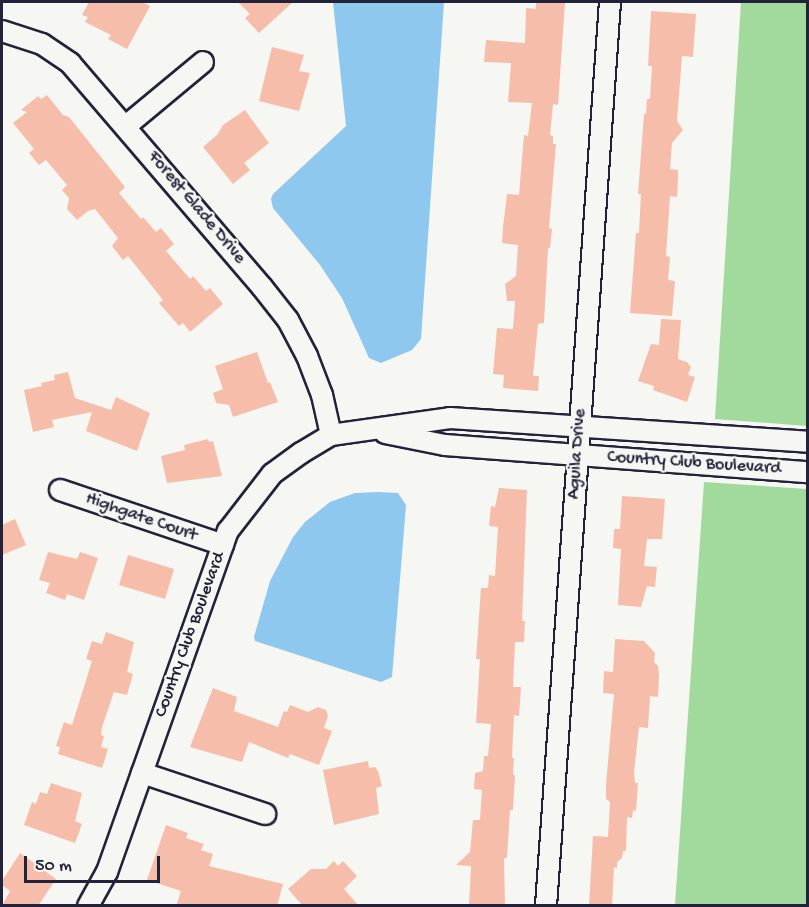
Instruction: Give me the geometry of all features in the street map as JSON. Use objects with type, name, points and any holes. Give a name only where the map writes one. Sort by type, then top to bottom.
[{"type":"street","name":"Aguila Drive","points":[[546,906],[610,2]]},
{"type":"street","name":"Forest Glade Drive","points":[[2,31],[42,44],[70,63],[126,126],[288,320],[311,366],[322,395],[331,435]]},
{"type":"street","points":[[126,126],[203,62]]},
{"type":"street","name":"Country Club Boulevard","points":[[88,906],[107,872],[228,531],[272,474],[331,435],[450,418],[807,442]]},
{"type":"street","name":"Country Club Boulevard","points":[[367,430],[446,444],[807,472]]},
{"type":"street","name":"Highgate Court","points":[[60,490],[223,545]]},
{"type":"street","points":[[142,773],[265,814]]},
{"type":"green space","points":[[741,2],[807,2],[807,426],[715,419]]},
{"type":"green space","points":[[704,482],[807,489],[807,905],[675,905]]},
{"type":"water","points":[[333,2],[444,2],[421,339],[412,350],[381,363],[369,358],[342,298],[320,265],[273,208],[271,199],[273,194],[346,126]]},
{"type":"water","points":[[355,493],[398,493],[406,505],[392,677],[381,682],[255,641],[254,637],[270,581],[293,537],[305,522],[330,502]]},
{"type":"building","points":[[89,2],[142,2],[150,6],[127,49],[108,39],[111,35],[85,22],[88,17],[82,15]]},
{"type":"building","points":[[238,2],[293,2],[259,33],[245,18],[250,14]]},
{"type":"building","points":[[536,2],[565,2],[558,105],[553,104],[550,135],[553,136],[553,144],[556,144],[544,323],[538,324],[533,376],[539,376],[538,391],[503,388],[504,375],[493,374],[497,328],[513,329],[515,301],[507,301],[505,284],[516,276],[518,245],[502,243],[503,227],[507,194],[519,195],[524,135],[528,136],[532,103],[508,102],[511,63],[484,62],[486,40],[525,43],[526,8],[536,9]]},
{"type":"building","points":[[651,11],[696,14],[693,57],[682,56],[677,121],[683,130],[672,143],[670,169],[678,170],[678,179],[677,197],[670,196],[666,256],[670,257],[668,280],[675,281],[672,316],[630,313],[636,233],[639,233],[641,194],[638,194],[644,114],[646,114],[647,99],[650,99],[652,66],[648,66]]},
{"type":"building","points":[[272,47],[304,55],[299,71],[310,73],[299,111],[259,101]]},
{"type":"building","points":[[47,95],[63,115],[69,117],[125,187],[119,193],[141,219],[143,217],[156,232],[161,228],[174,244],[166,251],[190,279],[193,276],[206,291],[210,288],[223,304],[190,332],[183,323],[179,326],[159,303],[163,300],[128,256],[123,260],[112,246],[118,238],[95,209],[88,211],[77,220],[67,209],[69,198],[62,190],[67,185],[46,160],[39,165],[29,153],[34,149],[13,123],[27,112],[21,110],[38,96],[41,99]]},
{"type":"building","points":[[245,110],[269,143],[244,163],[250,170],[233,184],[203,147],[217,135],[223,125]]},
{"type":"building","points":[[661,319],[681,320],[678,359],[687,362],[691,367],[688,375],[695,377],[687,402],[653,390],[654,386],[638,381],[651,344],[659,345]]},
{"type":"building","points":[[257,352],[268,383],[270,382],[278,402],[233,417],[229,405],[216,403],[213,393],[223,389],[215,366]]},
{"type":"building","points":[[68,372],[75,398],[111,410],[116,397],[150,413],[137,451],[86,431],[92,412],[52,420],[54,427],[33,432],[24,390],[42,386],[41,383],[55,380],[54,375]]},
{"type":"building","points":[[208,439],[209,442],[213,441],[222,476],[167,483],[161,456],[185,450],[184,445]]},
{"type":"building","points":[[499,488],[527,490],[522,621],[525,621],[524,642],[515,642],[513,687],[521,687],[519,716],[514,715],[512,758],[514,758],[513,775],[515,775],[507,858],[504,858],[505,906],[477,906],[469,904],[471,866],[456,865],[470,852],[473,820],[480,820],[482,790],[474,789],[475,773],[483,771],[484,756],[488,756],[491,724],[476,723],[480,659],[476,659],[481,588],[488,588],[489,575],[495,576],[498,527],[489,526],[491,506],[495,507]]},
{"type":"building","points":[[622,496],[665,499],[662,539],[647,539],[644,566],[657,567],[655,587],[647,586],[641,607],[618,605],[621,549],[613,548],[614,529],[620,529]]},
{"type":"building","points":[[15,519],[26,545],[2,555],[2,525]]},
{"type":"building","points":[[48,552],[77,559],[80,552],[98,558],[84,600],[67,594],[65,600],[46,593],[50,583],[39,580]]},
{"type":"building","points":[[128,555],[174,569],[165,599],[119,585]]},
{"type":"building","points":[[106,632],[134,642],[127,672],[133,674],[127,695],[114,692],[102,727],[101,735],[104,736],[101,747],[108,749],[102,768],[58,754],[60,747],[56,746],[64,722],[72,725],[92,661],[86,659],[92,641],[102,644]]},
{"type":"building","points":[[615,639],[644,641],[655,653],[654,662],[658,666],[659,675],[658,697],[650,696],[648,728],[639,727],[634,772],[635,783],[638,783],[636,811],[633,810],[632,818],[627,817],[626,851],[623,851],[622,858],[617,862],[617,868],[614,867],[612,906],[589,906],[593,836],[608,837],[610,802],[606,799],[606,784],[614,694],[603,693],[604,671],[613,672]]},
{"type":"building","points":[[213,688],[237,697],[234,711],[278,727],[284,711],[287,712],[290,705],[308,712],[318,707],[326,710],[328,716],[324,728],[332,731],[319,765],[290,754],[288,758],[249,742],[242,762],[190,747]]},
{"type":"building","points":[[368,761],[369,768],[375,767],[378,771],[382,786],[376,788],[379,814],[334,825],[323,770]]},
{"type":"building","points":[[51,783],[82,793],[75,821],[82,824],[75,843],[24,825],[32,802],[36,804],[40,792],[47,794]]},
{"type":"building","points":[[166,825],[188,833],[186,838],[204,844],[201,850],[213,854],[209,866],[283,884],[277,906],[176,906],[181,891],[147,880]]},
{"type":"building","points":[[20,853],[56,879],[38,906],[2,906],[10,891],[2,885],[2,881]]},
{"type":"building","points":[[334,861],[338,866],[343,861],[357,876],[344,889],[359,906],[303,906],[288,889],[311,869],[326,869]]}]
